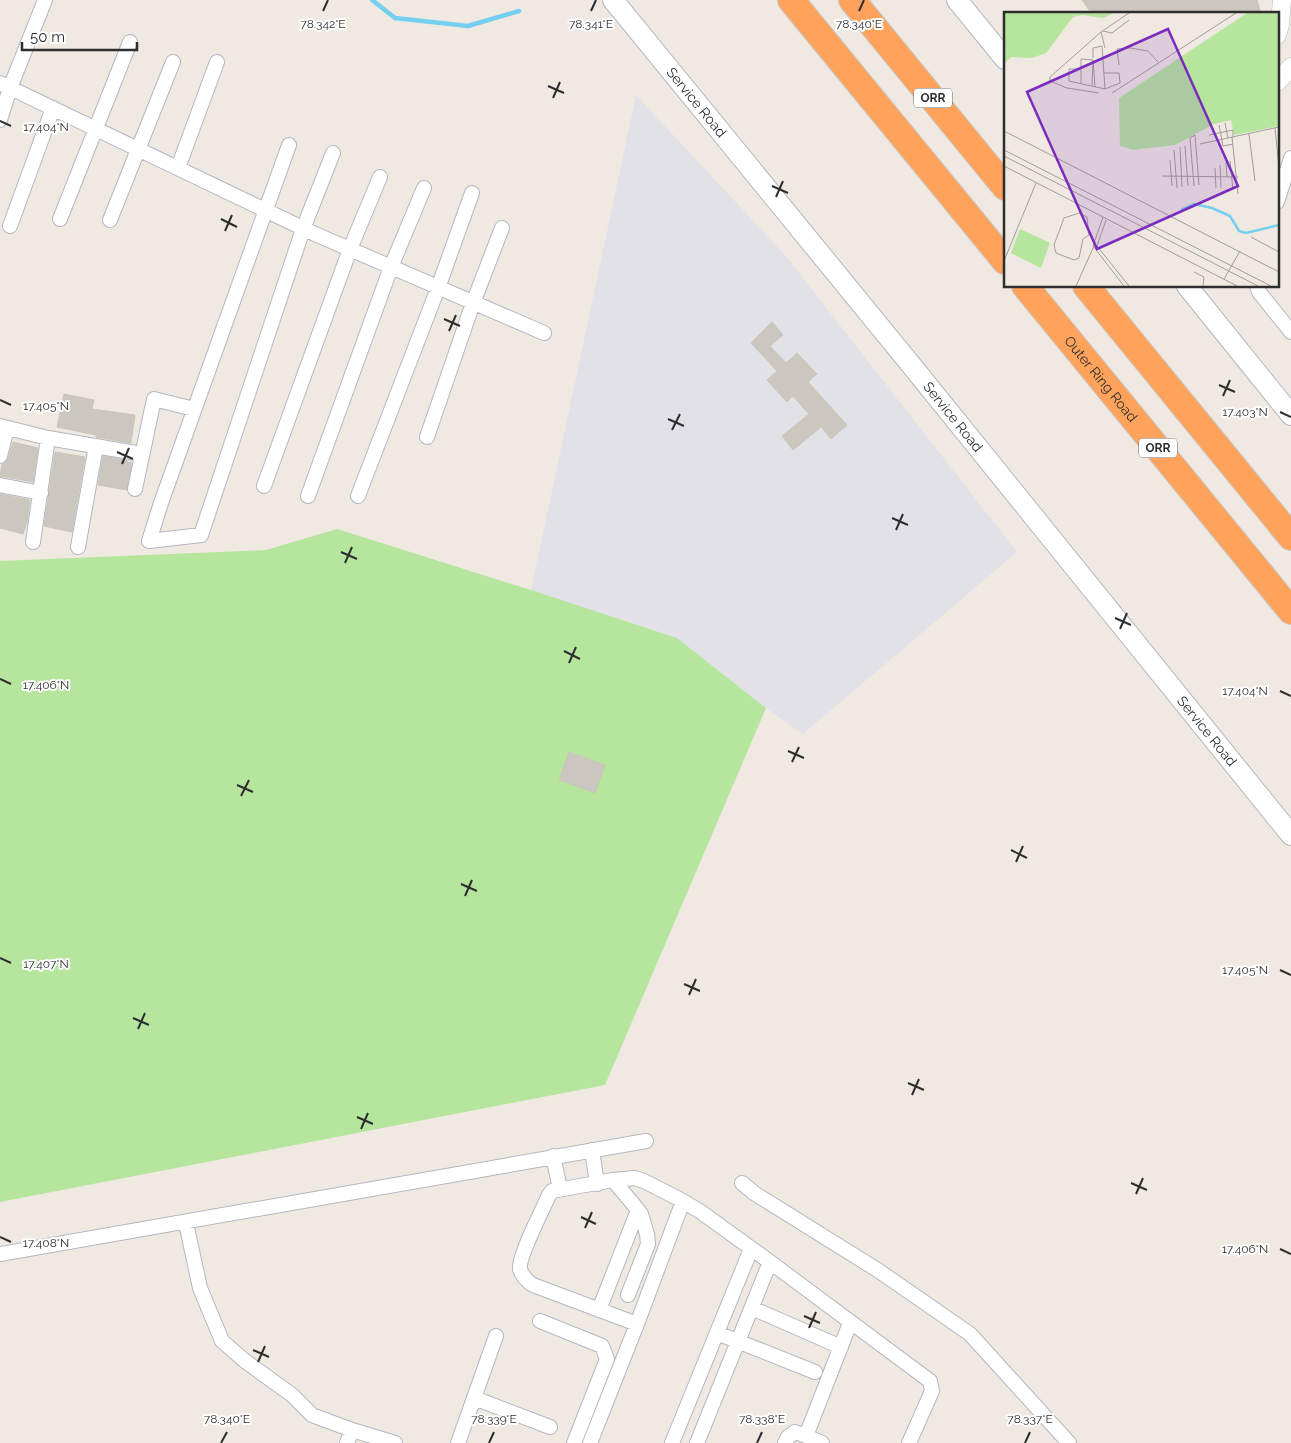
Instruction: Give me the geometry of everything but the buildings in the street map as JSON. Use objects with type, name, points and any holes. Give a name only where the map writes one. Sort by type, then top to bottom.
[{"type":"highway","points":[[791,0],[1004,260]]},
{"type":"highway","name":"ORR","points":[[852,0],[1004,186]]},
{"type":"highway","name":"Outer Ring Road","points":[[1027,288],[1291,611]]},
{"type":"highway","points":[[1088,288],[1291,537]]},
{"type":"main road","name":"Service Road","points":[[613,0],[1291,835]]},
{"type":"main road","points":[[957,0],[1004,58]]},
{"type":"main road","points":[[1189,288],[1291,415]]},
{"type":"street","points":[[0,120],[5,86],[45,0]]},
{"type":"street","points":[[1282,0],[1282,32]]},
{"type":"street","points":[[60,219],[130,42]]},
{"type":"street","points":[[110,220],[173,62]]},
{"type":"street","points":[[178,168],[217,62]]},
{"type":"street","points":[[1278,81],[1291,67]]},
{"type":"street","points":[[5,86],[303,229],[544,333]]},
{"type":"street","points":[[10,226],[53,108]]},
{"type":"street","points":[[289,145],[194,409],[149,541],[201,535],[303,229],[333,153]]},
{"type":"street","points":[[1278,199],[1291,158]]},
{"type":"street","points":[[264,486],[350,250],[380,177]]},
{"type":"street","points":[[308,496],[391,267],[424,188]]},
{"type":"street","points":[[358,496],[438,288],[472,193]]},
{"type":"street","points":[[427,437],[473,303],[502,228]]},
{"type":"street","points":[[1258,288],[1291,332]]},
{"type":"street","points":[[135,489],[154,399],[194,409]]},
{"type":"street","points":[[0,456],[3,427],[48,438],[142,454]]},
{"type":"street","points":[[33,542],[48,438]]},
{"type":"street","points":[[78,547],[96,446]]},
{"type":"street","points":[[0,485],[41,493]]},
{"type":"street","points":[[0,1254],[186,1223],[646,1141]]},
{"type":"street","points":[[592,1150],[597,1184]]},
{"type":"street","points":[[554,1156],[560,1189]]},
{"type":"street","points":[[637,1324],[532,1285],[527,1281],[520,1270],[521,1258],[552,1191],[635,1178],[683,1201],[701,1212],[930,1381],[932,1391],[909,1443]]},
{"type":"street","points":[[613,1180],[641,1214],[648,1234],[648,1244],[628,1295]]},
{"type":"street","points":[[742,1183],[754,1193],[878,1271],[970,1334],[1069,1443]]},
{"type":"street","points":[[590,1443],[683,1201]]},
{"type":"street","points":[[599,1310],[638,1210]]},
{"type":"street","points":[[186,1223],[200,1288],[222,1341],[245,1361],[292,1395],[312,1415],[395,1443]]},
{"type":"street","points":[[672,1443],[751,1249]]},
{"type":"street","points":[[697,1443],[770,1262]]},
{"type":"street","points":[[752,1308],[841,1346]]},
{"type":"street","points":[[540,1321],[602,1346],[607,1359],[574,1443]]},
{"type":"street","points":[[806,1436],[850,1323]]},
{"type":"street","points":[[717,1333],[815,1372]]},
{"type":"street","points":[[458,1443],[496,1336]]},
{"type":"street","points":[[474,1398],[550,1427]]},
{"type":"street","points":[[347,1443],[352,1430]]},
{"type":"street","points":[[786,1443],[788,1436],[795,1432],[822,1443]]},
{"type":"shaded area","points":[[636,95],[785,255],[1017,552],[803,734],[766,708],[677,638],[531,590]]},
{"type":"green space","points":[[337,529],[677,638],[766,708],[605,1085],[0,1202],[0,561],[266,550]]},
{"type":"waterway","points":[[372,0],[395,18],[468,26],[519,11]]}]
